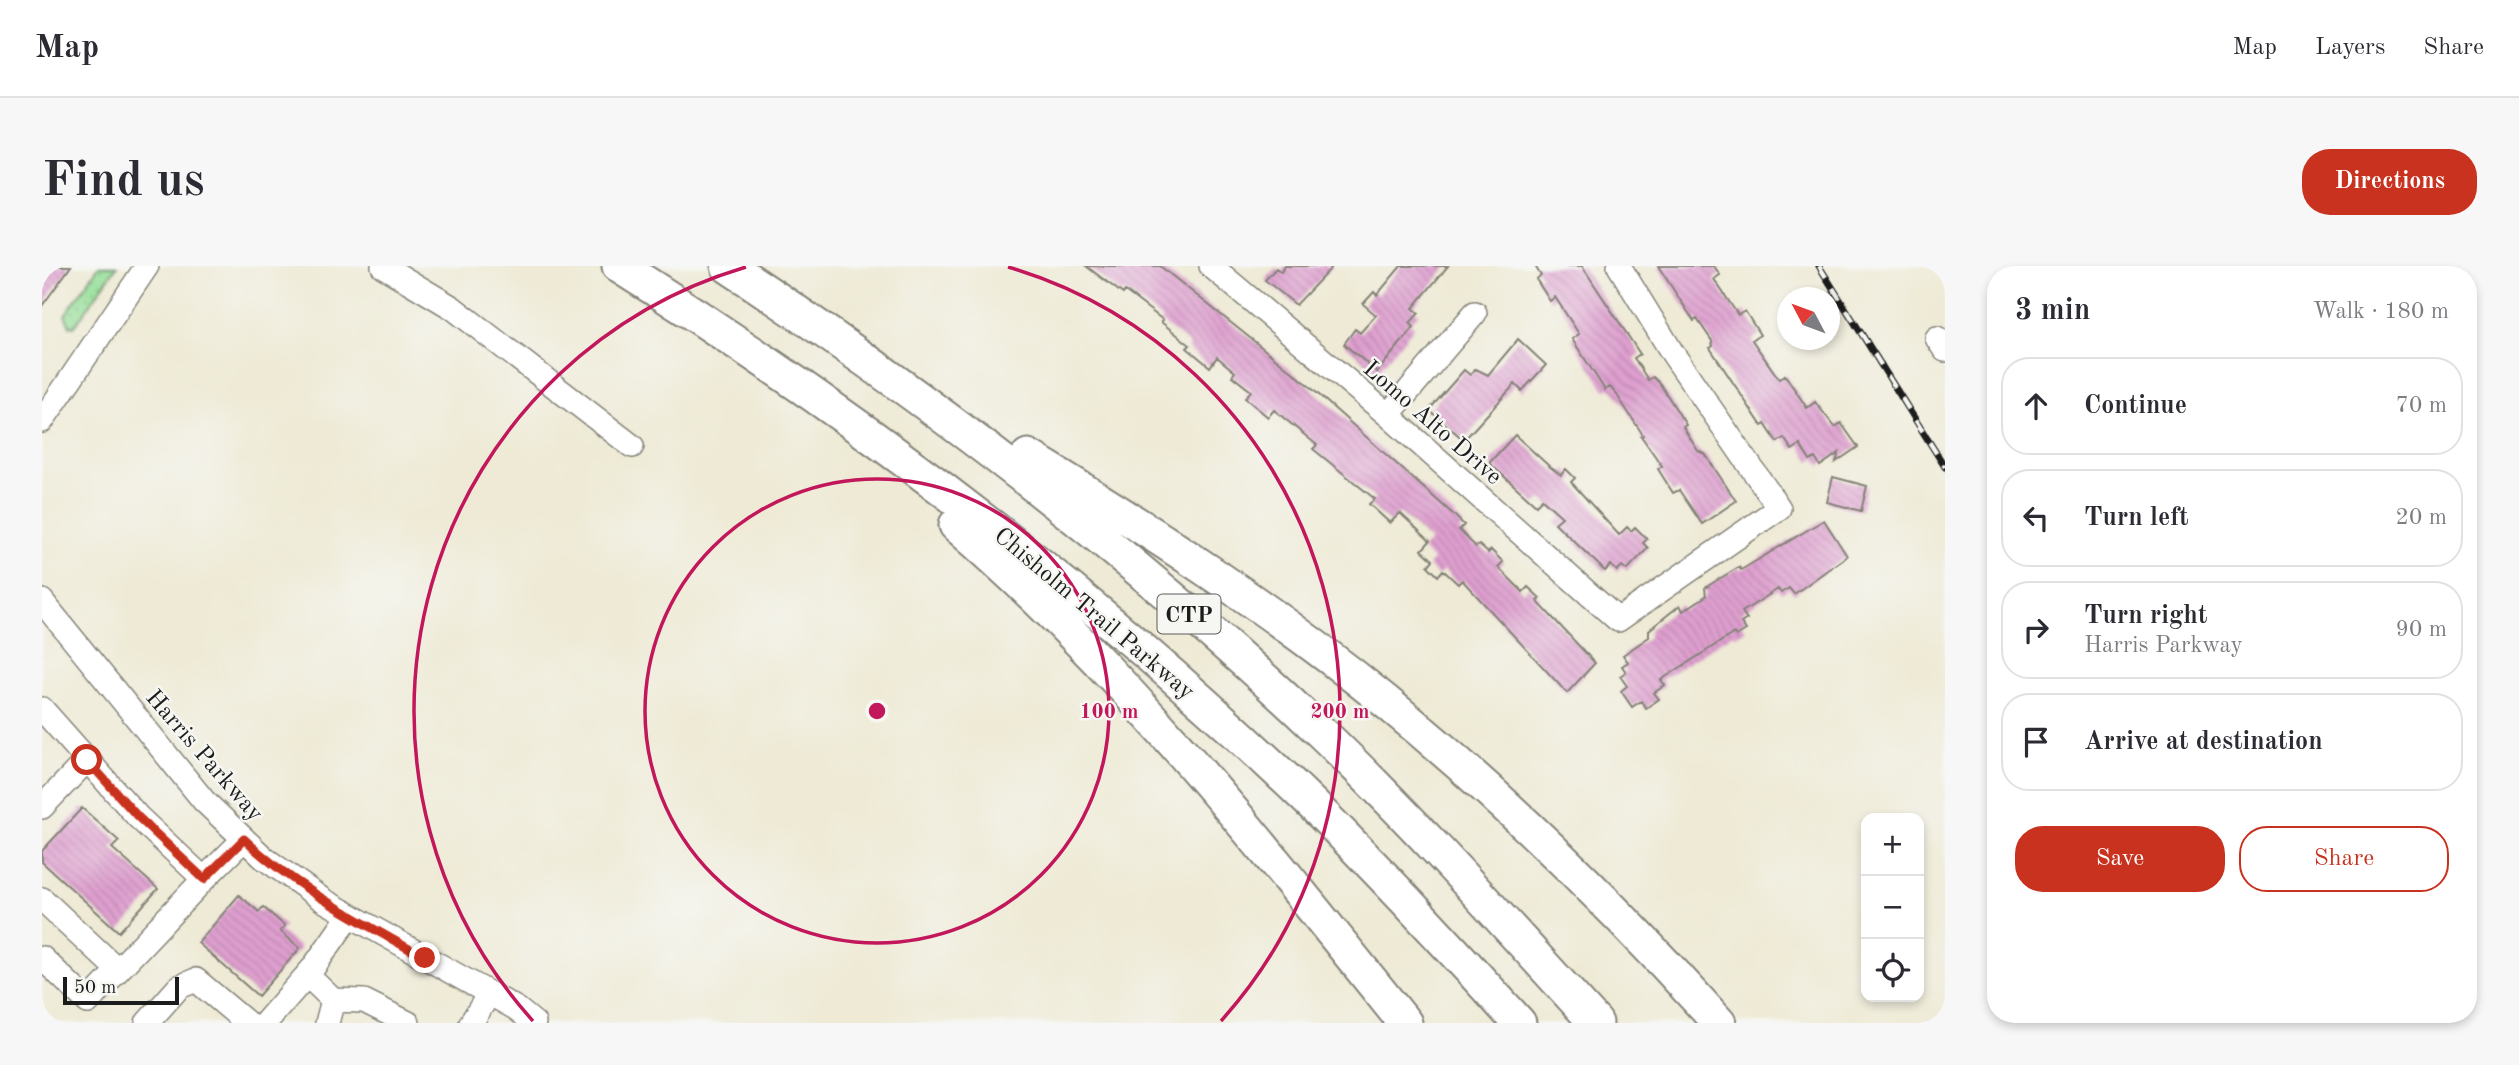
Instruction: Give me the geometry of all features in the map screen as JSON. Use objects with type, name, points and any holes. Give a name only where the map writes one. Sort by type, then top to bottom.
[{"type":"highway","name":"Chisholm Trail Parkway","points":[[619,266],[705,320],[855,424],[974,513],[1141,649],[1321,813],[1392,885],[1519,1023]]},
{"type":"highway","name":"CTP","points":[[728,266],[859,353],[1086,525],[1276,691],[1414,826],[1596,1023]]},
{"type":"highway","points":[[705,320],[981,547],[1103,663],[1207,779],[1405,1023]]},
{"type":"highway","points":[[859,353],[1132,520],[1249,599],[1373,691],[1540,836],[1719,1023]]},
{"type":"street","points":[[42,421],[147,266]]},
{"type":"street","points":[[383,266],[453,308],[632,446]]},
{"type":"street","name":"Lomo Alto Drive","points":[[1226,270],[1618,620],[1779,508],[1673,354],[1619,266]]},
{"type":"street","points":[[1388,415],[1475,313]]},
{"type":"street","name":"Harris Parkway","points":[[42,601],[204,801],[264,858],[350,915],[517,1009],[534,1023]]},
{"type":"street","points":[[42,709],[138,817],[204,879]]},
{"type":"street","points":[[42,807],[87,760]]},
{"type":"street","points":[[42,958],[88,1002],[244,839]]},
{"type":"street","points":[[42,899],[118,970]]},
{"type":"street","points":[[265,1023],[307,975],[350,915]]},
{"type":"street","points":[[307,975],[333,1000],[364,1001],[408,1023]]},
{"type":"street","points":[[147,1023],[178,986],[196,981],[247,1023]]},
{"type":"street","points":[[471,1023],[489,993]]},
{"type":"street","points":[[327,1023],[333,1000]]},
{"type":"green space","points":[[99,266],[117,266],[74,327],[70,326],[65,315]]},
{"type":"building","points":[[42,266],[71,266],[42,306]]},
{"type":"building","points":[[1086,266],[1160,266],[1300,378],[1454,515],[1464,525],[1459,530],[1476,547],[1479,545],[1488,553],[1491,550],[1503,562],[1498,567],[1523,592],[1528,587],[1540,598],[1537,601],[1595,663],[1567,693],[1462,580],[1458,584],[1443,570],[1438,576],[1428,566],[1433,560],[1422,550],[1430,541],[1400,513],[1390,523],[1369,504],[1375,499],[1313,449],[1317,445],[1274,410],[1268,417],[1245,398],[1251,391],[1232,376],[1235,372],[1217,357],[1210,367],[1187,348],[1190,345],[1161,322],[1163,320]]},
{"type":"building","points":[[1285,266],[1333,266],[1296,305],[1265,280],[1276,268],[1281,272]]},
{"type":"building","points":[[1401,266],[1448,266],[1413,308],[1419,313],[1410,323],[1414,327],[1377,372],[1344,344],[1355,329],[1360,333],[1376,315],[1363,304],[1374,292],[1377,295]]},
{"type":"building","points":[[1535,266],[1582,266],[1640,354],[1634,358],[1648,380],[1653,377],[1660,384],[1686,425],[1683,427],[1698,451],[1705,454],[1736,501],[1702,524],[1679,490],[1673,493],[1658,469],[1662,466],[1617,395],[1610,387],[1605,390],[1572,339],[1579,334],[1555,297],[1550,301],[1536,279],[1541,276]]},
{"type":"building","points":[[1658,266],[1714,266],[1720,275],[1714,279],[1738,315],[1745,311],[1760,335],[1752,340],[1779,379],[1785,375],[1807,408],[1815,402],[1835,427],[1841,423],[1858,447],[1836,462],[1839,453],[1820,466],[1815,458],[1810,461],[1800,445],[1792,450],[1784,438],[1777,442],[1765,424],[1762,426],[1710,348],[1713,346],[1712,341],[1697,319],[1694,321]]},
{"type":"building","points":[[1518,339],[1546,365],[1522,391],[1515,384],[1464,440],[1429,410],[1464,370],[1470,375],[1476,369],[1488,375]]},
{"type":"building","points":[[1515,435],[1561,475],[1566,469],[1575,478],[1571,482],[1619,535],[1627,527],[1631,531],[1635,527],[1647,539],[1643,543],[1648,548],[1627,570],[1622,566],[1617,571],[1611,565],[1605,571],[1555,523],[1562,517],[1542,499],[1536,505],[1489,463]]},
{"type":"building","points":[[1833,477],[1867,486],[1861,511],[1827,502]]},
{"type":"building","points":[[1824,520],[1847,556],[1794,594],[1789,588],[1781,593],[1778,589],[1742,612],[1747,619],[1741,623],[1746,630],[1736,636],[1734,633],[1661,680],[1665,685],[1654,693],[1659,699],[1646,708],[1641,701],[1632,707],[1621,691],[1627,686],[1620,676],[1626,672],[1622,666],[1628,662],[1623,655],[1649,637],[1649,630],[1680,605],[1683,611],[1706,596],[1705,588],[1739,567],[1741,570]]},
{"type":"building","points":[[82,808],[119,841],[112,848],[158,889],[119,932],[42,862],[42,851]]},
{"type":"building","points":[[239,895],[259,912],[263,907],[285,926],[280,931],[300,948],[258,996],[198,943]]},
{"type":"railway","points":[[1819,266],[1945,467]]},
{"type":"route","points":[[87,760],[138,817],[204,879],[244,839],[264,858],[323,900],[425,958]]}]
